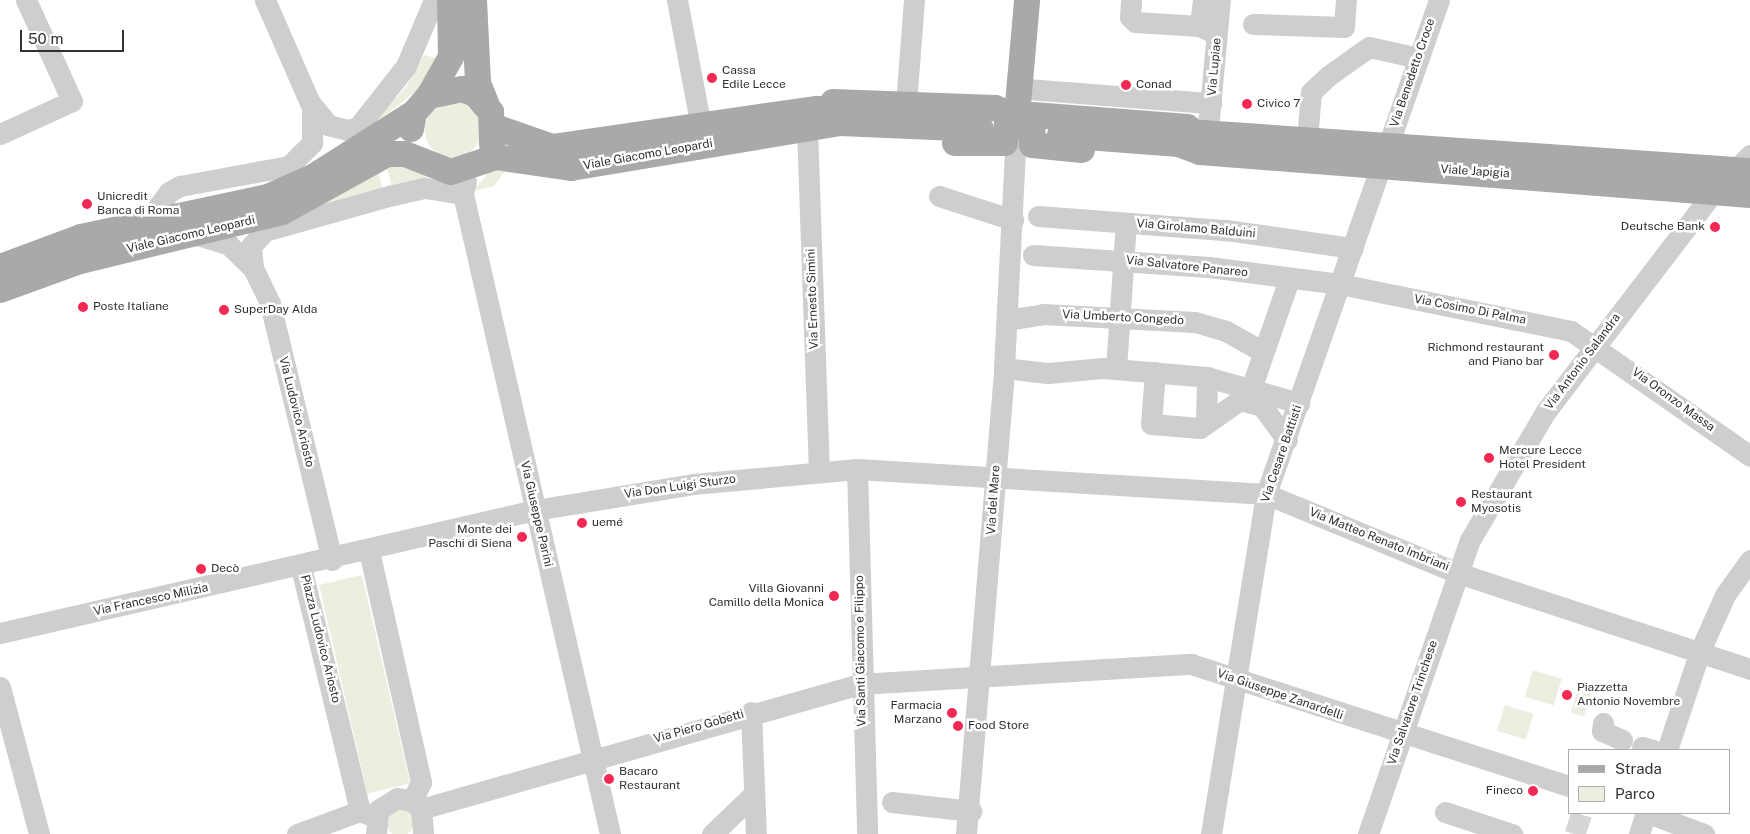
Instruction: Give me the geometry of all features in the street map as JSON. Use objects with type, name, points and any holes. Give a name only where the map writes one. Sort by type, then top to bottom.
[{"type":"main road","points":[[430,165],[413,144],[422,104],[451,57],[450,0]]},
{"type":"main road","points":[[474,0],[478,83],[491,116],[490,149],[478,164]]},
{"type":"main road","points":[[1022,146],[1027,0]]},
{"type":"main road","name":"Viale Giacomo Leopardi","points":[[0,267],[81,237],[268,198],[313,177],[363,146],[422,104],[462,89],[491,116],[552,147],[701,127],[815,122],[988,126]]},
{"type":"main road","points":[[1024,92],[1035,108],[1055,125]]},
{"type":"main road","points":[[988,126],[1024,92]]},
{"type":"main road","name":"Viale Giacomo Leopardi","points":[[0,290],[80,260],[242,225],[300,205],[388,154],[406,154],[451,172],[478,164],[487,158],[510,157],[540,166],[572,168],[815,122],[835,101],[906,104],[988,126]]},
{"type":"main road","points":[[1022,146],[1030,140],[1031,119],[1055,125]]},
{"type":"main road","name":"Viale Japigia","points":[[1055,125],[1181,124],[1201,142],[1384,156],[1750,195]]},
{"type":"main road","name":"Viale Japigia","points":[[1022,146],[1180,157],[1201,142],[1307,139],[1384,156],[1746,165]]},
{"type":"street","points":[[0,134],[72,101],[26,0]]},
{"type":"street","points":[[265,0],[326,134],[337,142],[363,146]]},
{"type":"street","points":[[312,105],[328,124],[348,130],[358,127],[406,66],[434,0]]},
{"type":"street","points":[[677,0],[701,127]]},
{"type":"street","points":[[906,104],[914,0]]},
{"type":"street","points":[[1131,0],[1130,17],[1135,22],[1209,31],[1203,0]]},
{"type":"street","name":"Via Lupiae","points":[[1201,142],[1211,103],[1209,31],[1220,0]]},
{"type":"street","points":[[1254,24],[1344,27],[1346,0]]},
{"type":"street","name":"Via Benedetto Croce","points":[[1384,156],[1439,0]]},
{"type":"street","points":[[1307,139],[1311,92],[1328,76],[1370,47],[1419,58]]},
{"type":"street","points":[[1024,92],[1211,103]]},
{"type":"street","points":[[144,225],[169,192],[180,186],[289,166],[312,143],[312,105]]},
{"type":"street","name":"Via Ernesto Simini","points":[[815,122],[819,469]]},
{"type":"street","points":[[988,126],[1022,146]]},
{"type":"street","name":"Via del Mare","points":[[966,834],[971,811],[982,674],[1015,188],[1022,146]]},
{"type":"street","name":"Via Cesare Battisti","points":[[1211,834],[1266,494],[1287,440],[1384,156]]},
{"type":"street","points":[[462,194],[468,176],[478,164]]},
{"type":"street","name":"Via Antonio Salandra","points":[[1458,573],[1470,540],[1546,411],[1714,191],[1746,165]]},
{"type":"street","name":"Viale Giacomo Leopardi","points":[[258,235],[425,188],[462,194]]},
{"type":"street","name":"Via Giuseppe Parini","points":[[462,194],[610,834]]},
{"type":"street","points":[[939,196],[1013,220]]},
{"type":"street","name":"Via Girolamo Balduini","points":[[1038,216],[1226,230],[1353,248]]},
{"type":"street","points":[[1110,369],[1120,222]]},
{"type":"street","name":"Via Ludovico Ariosto","points":[[194,234],[229,245],[253,268]]},
{"type":"street","name":"Via Ludovico Ariosto","points":[[258,235],[250,246],[253,268],[270,303],[332,560]]},
{"type":"street","name":"Via Salvatore Panareo","points":[[1033,255],[1117,260],[1340,284]]},
{"type":"street","points":[[1252,386],[1289,279]]},
{"type":"street","name":"Via Cosimo Di Palma","points":[[1340,284],[1571,331],[1596,344]]},
{"type":"street","name":"Via Umberto Congedo","points":[[1007,320],[1043,314],[1113,316],[1195,322],[1266,343]]},
{"type":"street","name":"Via Oronzo Massa","points":[[1596,344],[1750,456]]},
{"type":"street","points":[[1004,368],[1048,373],[1110,369],[1207,377],[1252,386],[1299,403]]},
{"type":"street","points":[[1155,372],[1151,424],[1200,428],[1240,400],[1262,406],[1287,440]]},
{"type":"street","points":[[1206,423],[1207,377]]},
{"type":"street","name":"Via Don Luigi Sturzo","points":[[369,551],[535,510],[693,484],[819,469],[857,468],[996,476]]},
{"type":"street","name":"Via Santi Giacomo e Filippo","points":[[857,468],[860,684],[867,834]]},
{"type":"street","name":"Via Matteo Renato Imbriani","points":[[996,476],[1266,494],[1458,573],[1750,669]]},
{"type":"street","points":[[369,551],[421,782],[417,805],[427,833]]},
{"type":"street","name":"Piazza Ludovico Ariosto","points":[[369,551],[301,567],[370,821]]},
{"type":"street","points":[[1667,749],[1700,651],[1725,595],[1750,560]]},
{"type":"street","name":"Via Francesco Milizia","points":[[0,633],[301,567]]},
{"type":"street","name":"Via Salvatore Trinchese","points":[[1368,834],[1458,573]]},
{"type":"street","name":"Via Giuseppe Zanardelli","points":[[982,674],[1191,664],[1390,732],[1404,731],[1568,786]]},
{"type":"street","name":"Via Piero Gobetti","points":[[417,805],[751,712],[860,684],[982,674]]},
{"type":"street","points":[[0,687],[39,834]]},
{"type":"street","points":[[751,712],[756,834]]},
{"type":"street","points":[[1603,723],[1602,731],[1622,740]]},
{"type":"street","points":[[712,834],[753,795]]},
{"type":"street","points":[[297,834],[370,821],[390,800],[417,805]]},
{"type":"street","points":[[892,802],[971,811]]},
{"type":"street","points":[[1445,812],[1512,834]]},
{"type":"street","points":[[1639,834],[1647,814]]},
{"type":"street","points":[[1650,814],[1704,834]]},
{"type":"green space","points":[[424,55],[440,59],[431,79],[364,132],[406,87]]},
{"type":"green space","points":[[447,102],[459,102],[469,106],[477,114],[481,130],[477,146],[469,154],[459,158],[447,158],[437,154],[429,146],[425,136],[425,124],[429,114],[437,106]]},
{"type":"green space","points":[[386,164],[411,166],[427,178],[392,188]]},
{"type":"green space","points":[[508,167],[494,186],[473,191],[490,171]]},
{"type":"green space","points":[[378,168],[382,189],[305,213]]},
{"type":"green space","points":[[362,575],[410,784],[367,793],[319,585]]},
{"type":"green space","points":[[1533,670],[1562,679],[1554,706],[1525,697]]},
{"type":"green space","points":[[1579,685],[1592,689],[1584,717],[1571,713]]},
{"type":"green space","points":[[1505,705],[1534,714],[1526,740],[1497,731]]},
{"type":"green space","points":[[395,809],[405,809],[413,817],[413,827],[405,835],[395,835],[387,827],[387,817]]},
{"type":"tunnel","points":[[1575,834],[1582,814]]},
{"type":"place","name":"Cassa Edile Lecce","points":[[712,78]]},
{"type":"place","name":"Conad","points":[[1126,85]]},
{"type":"place","name":"Civico 7","points":[[1247,104]]},
{"type":"place","name":"Unicredit Banca di Roma","points":[[87,204]]},
{"type":"place","name":"Deutsche Bank","points":[[1715,227]]},
{"type":"place","name":"Poste Italiane","points":[[83,307]]},
{"type":"place","name":"SuperDay Alda","points":[[224,310]]},
{"type":"place","name":"Richmond restaurant and Piano bar","points":[[1554,355]]},
{"type":"place","name":"Mercure Lecce Hotel President","points":[[1489,458]]},
{"type":"place","name":"Restaurant Myosotis","points":[[1461,502]]},
{"type":"place","name":"uemé","points":[[582,523]]},
{"type":"place","name":"Monte dei Paschi di Siena","points":[[522,537]]},
{"type":"place","name":"Decò","points":[[201,569]]},
{"type":"place","name":"Villa Giovanni Camillo della Monica","points":[[834,596]]},
{"type":"place","name":"Piazzetta Antonio Novembre","points":[[1567,695]]},
{"type":"place","name":"Farmacia Marzano","points":[[952,713]]},
{"type":"place","name":"Food Store","points":[[958,726]]},
{"type":"place","name":"Bacaro Restaurant","points":[[609,779]]},
{"type":"place","name":"Fineco","points":[[1533,791]]}]
